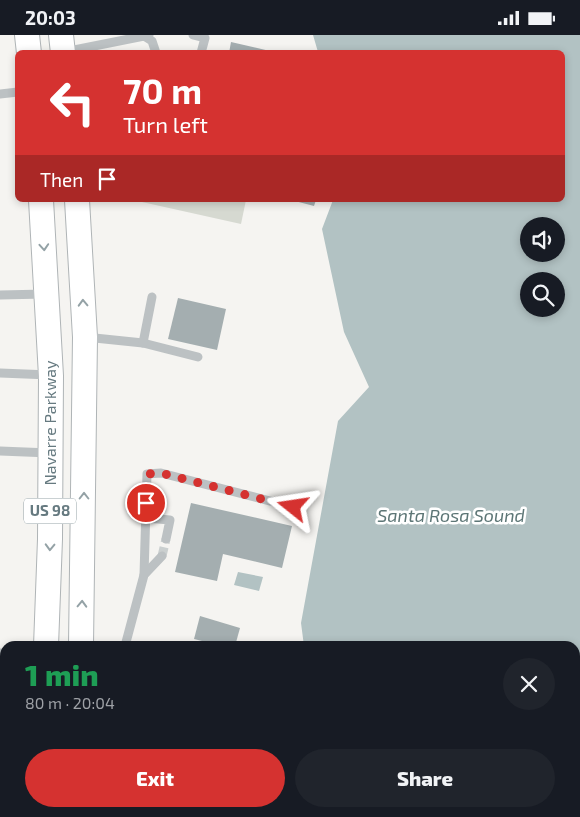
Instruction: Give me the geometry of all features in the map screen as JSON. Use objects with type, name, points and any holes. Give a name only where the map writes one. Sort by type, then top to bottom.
[{"type":"highway","points":[[26,35],[28,50]]},
{"type":"highway","points":[[61,35],[64,50]]},
{"type":"highway","name":"Navarre Parkway","points":[[41,202],[51,380],[46,641]]},
{"type":"highway","name":"US 98","points":[[77,202],[85,337],[81,641]]},
{"type":"highway","points":[[47,302],[67,333],[85,337]]},
{"type":"highway","points":[[51,380],[85,404]]},
{"type":"street","points":[[74,50],[147,35],[152,41],[155,50]]},
{"type":"street","points":[[193,35],[205,38],[203,50]]},
{"type":"street","points":[[0,93],[15,92]]},
{"type":"street","points":[[0,295],[47,302]]},
{"type":"street","points":[[143,343],[152,297]]},
{"type":"street","points":[[85,337],[143,343],[198,357]]},
{"type":"street","points":[[0,373],[51,380]]},
{"type":"street","points":[[0,451],[51,453]]},
{"type":"street","points":[[126,641],[144,575],[147,474],[161,473],[293,507]]},
{"type":"street","points":[[146,518],[170,520],[166,539]]},
{"type":"street","points":[[144,575],[162,556]]},
{"type":"shaded area","points":[[142,202],[246,202],[241,224]]},
{"type":"water","name":"Santa Rosa Sound","points":[[313,35],[580,35],[580,641],[303,641],[301,623],[338,421],[369,387],[344,332],[322,229],[332,202],[565,202],[565,50],[317,50]]},
{"type":"water","points":[[238,572],[263,577],[259,591],[234,585]]},
{"type":"building","points":[[231,42],[265,50],[230,50]]},
{"type":"building","points":[[299,202],[315,202],[314,206]]},
{"type":"building","points":[[178,298],[226,309],[217,350],[168,339]]},
{"type":"building","points":[[191,503],[292,526],[282,568],[223,554],[217,581],[175,572]]},
{"type":"building","points":[[200,616],[240,628],[236,641],[202,641],[194,639]]},
{"type":"tunnel","points":[[162,556],[166,539]]},
{"type":"route","points":[[146,503],[147,474],[161,473],[293,507]]}]
